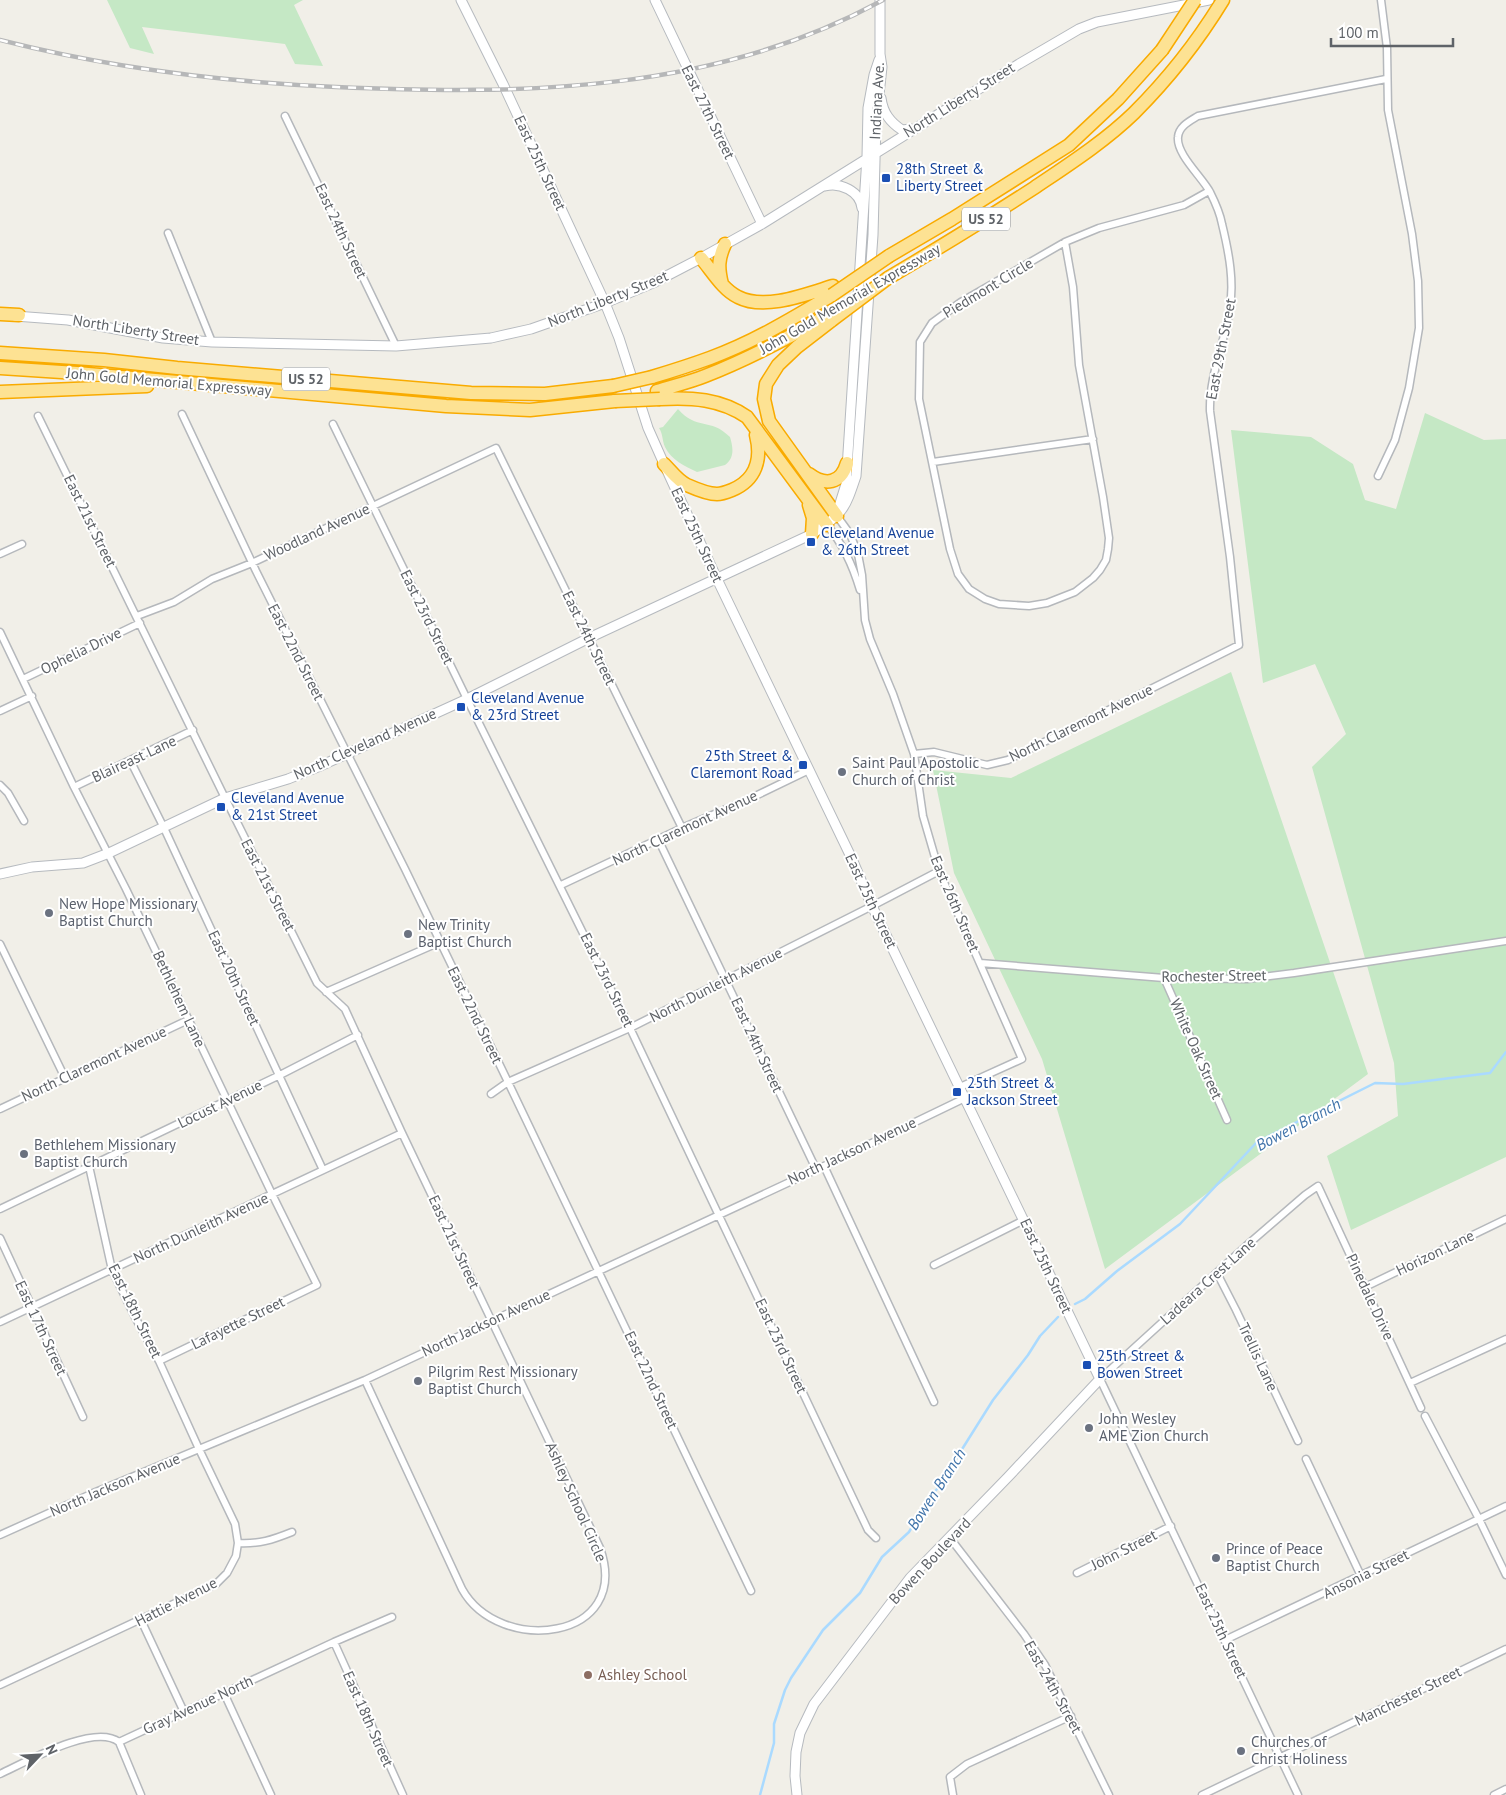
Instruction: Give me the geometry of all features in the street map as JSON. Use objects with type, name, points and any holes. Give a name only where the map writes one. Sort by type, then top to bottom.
[{"type":"highway","name":"John Gold Memorial Expressway","points":[[0,353],[104,360],[176,368],[470,392],[545,394],[613,386],[652,377],[711,358],[782,325],[833,290],[952,219],[1069,144],[1118,100],[1162,50],[1195,0]]},
{"type":"highway","name":"John Gold Memorial Expressway","points":[[0,368],[488,409],[530,410],[659,395],[745,359],[832,316],[888,278],[978,224],[1082,157],[1133,114],[1180,62],[1205,30],[1223,0]]},
{"type":"highway","points":[[722,284],[720,256],[725,244]]},
{"type":"highway","points":[[701,258],[722,284],[737,297],[750,302],[793,298],[833,290]]},
{"type":"highway","points":[[0,314],[19,315]]},
{"type":"highway","points":[[832,316],[778,365],[764,391],[764,406],[768,420],[837,516]]},
{"type":"highway","points":[[0,392],[198,384]]},
{"type":"highway","points":[[659,395],[709,400],[735,409],[747,417],[826,525]]},
{"type":"highway","points":[[664,464],[684,484],[708,492],[717,494],[737,488],[747,481],[758,465],[760,448],[754,428]]},
{"type":"highway","points":[[807,472],[821,481],[828,482],[840,478],[847,463]]},
{"type":"highway","points":[[804,494],[813,518],[812,534]]},
{"type":"street","name":"East 25th Street","points":[[461,0],[503,84],[605,303],[619,338],[648,428],[717,579],[810,770],[872,906],[1171,1526],[1298,1795]]},
{"type":"street","name":"East 27th Street","points":[[655,0],[762,224]]},
{"type":"street","points":[[880,0],[880,54]]},
{"type":"street","name":"North Liberty Street","points":[[0,319],[19,315],[68,320],[163,338],[212,342],[396,346],[491,338],[531,329],[605,303],[653,283],[701,258],[762,224],[871,155],[1079,29],[1097,22],[1209,0]]},
{"type":"street","points":[[1378,476],[1395,440],[1409,388],[1419,328],[1418,281],[1412,234],[1388,110],[1387,48],[1381,0]]},
{"type":"street","name":"Indiana Ave.","points":[[837,516],[846,484],[863,216],[880,88],[882,67],[880,54]]},
{"type":"street","name":"Indiana Ave.","points":[[826,525],[837,516],[849,499],[856,476],[873,227],[869,99],[880,54]]},
{"type":"street","name":"East 29th Street","points":[[1239,645],[1232,566],[1212,432],[1210,400],[1230,312],[1232,275],[1220,216],[1209,191],[1180,147],[1179,133],[1183,126],[1198,116],[1386,78]]},
{"type":"street","points":[[880,88],[884,110],[891,122],[902,130],[907,131],[920,125]]},
{"type":"street","name":"East 24th Street","points":[[285,116],[396,346]]},
{"type":"street","points":[[820,188],[836,185],[844,186],[862,203],[863,216]]},
{"type":"street","name":"Piedmont Circle","points":[[1065,242],[1073,286],[1079,365],[1109,538],[1106,560],[1093,578],[1075,592],[1047,603],[1029,606],[999,604],[985,599],[970,589],[958,574],[950,549],[920,399],[920,342],[932,323],[961,302],[1065,242],[1100,228],[1184,205],[1209,191]]},
{"type":"street","points":[[168,233],[212,342]]},
{"type":"street","name":"East 22nd Street","points":[[182,414],[252,563],[348,754],[508,1082],[751,1591]]},
{"type":"street","name":"East 21st Street","points":[[38,416],[317,983],[345,1008],[402,1133],[492,1320]]},
{"type":"street","name":"East 23rd Street","points":[[333,424],[467,699],[561,885],[868,1530],[876,1538]]},
{"type":"street","points":[[933,462],[1093,439]]},
{"type":"street","name":"East 24th Street","points":[[496,448],[682,828]]},
{"type":"street","name":"Woodland Avenue","points":[[138,620],[174,602],[212,579],[252,563],[496,448]]},
{"type":"street","points":[[837,516],[850,534],[858,554],[862,575],[863,601]]},
{"type":"street","points":[[826,525],[840,540],[857,579],[863,601]]},
{"type":"street","name":"North Cleveland Avenue","points":[[0,874],[32,867],[83,863],[164,828],[225,798],[288,779],[348,754],[467,699],[589,638],[812,534],[826,525]]},
{"type":"street","points":[[0,554],[22,544]]},
{"type":"street","name":"East 26th Street","points":[[863,601],[870,639],[893,694],[914,754],[923,816],[939,871],[1022,1059],[960,1087]]},
{"type":"street","name":"Ophelia Drive","points":[[22,679],[138,620]]},
{"type":"street","name":"Bethlehem Lane","points":[[0,632],[74,787],[109,853],[317,1285]]},
{"type":"street","name":"North Claremont Avenue","points":[[914,754],[934,752],[987,764],[1008,760],[1239,645]]},
{"type":"street","points":[[0,711],[32,696]]},
{"type":"street","name":"Blaireast Lane","points":[[74,787],[193,730]]},
{"type":"street","name":"East 20th Street","points":[[130,760],[164,828],[323,1170]]},
{"type":"street","name":"North Claremont Avenue","points":[[561,885],[810,770]]},
{"type":"street","points":[[0,785],[8,793],[24,822]]},
{"type":"street","name":"East 24th Street","points":[[658,840],[816,1169]]},
{"type":"street","name":"North Dunleith Avenue","points":[[491,1094],[508,1082],[630,1028],[939,871]]},
{"type":"street","name":"Rochester Street","points":[[980,963],[1164,978],[1257,978],[1506,941]]},
{"type":"street","points":[[326,992],[440,942]]},
{"type":"street","points":[[0,944],[65,1078]]},
{"type":"street","name":"White Oak Street","points":[[1164,978],[1227,1120]]},
{"type":"street","name":"North Claremont Avenue","points":[[0,1109],[188,1020]]},
{"type":"street","name":"Locust Avenue","points":[[0,1209],[280,1075],[358,1035]]},
{"type":"street","name":"North Jackson Avenue","points":[[0,1535],[91,1494],[365,1380],[824,1166],[965,1098]]},
{"type":"street","name":"North Dunleith Avenue","points":[[0,1322],[402,1133]]},
{"type":"street","name":"East 18th Street","points":[[89,1166],[112,1270],[159,1360],[199,1449]]},
{"type":"street","points":[[824,1166],[934,1402]]},
{"type":"street","name":"Ladeara Crest Lane","points":[[1100,1379],[1305,1195],[1318,1186]]},
{"type":"street","name":"Pinedale Drive","points":[[1318,1186],[1422,1408]]},
{"type":"street","name":"Horizon Lane","points":[[1365,1287],[1506,1219]]},
{"type":"street","points":[[934,1265],[1024,1220]]},
{"type":"street","name":"East 17th Street","points":[[0,1238],[83,1417]]},
{"type":"street","name":"Trellis Lane","points":[[1217,1273],[1298,1441]]},
{"type":"street","name":"Lafayette Street","points":[[159,1360],[317,1285]]},
{"type":"street","name":"Ashley School Circle","points":[[365,1380],[462,1589],[472,1604],[497,1620],[523,1629],[554,1630],[577,1623],[595,1609],[603,1591],[606,1577],[603,1558],[492,1320]]},
{"type":"street","points":[[1410,1383],[1506,1339]]},
{"type":"street","name":"Bowen Boulevard","points":[[797,1795],[796,1752],[800,1733],[814,1704],[903,1586],[1100,1379]]},
{"type":"street","points":[[1425,1416],[1506,1575]]},
{"type":"street","points":[[199,1449],[235,1524],[238,1544],[272,1541],[292,1532]]},
{"type":"street","points":[[1306,1459],[1362,1576]]},
{"type":"street","name":"Ansonia Street","points":[[1225,1640],[1506,1506]]},
{"type":"street","name":"John Street","points":[[1077,1573],[1171,1526]]},
{"type":"street","name":"East 24th Street","points":[[950,1538],[1024,1634],[1045,1665],[1109,1795]]},
{"type":"street","name":"Hattie Avenue","points":[[0,1685],[216,1584],[222,1579],[236,1556],[238,1544]]},
{"type":"street","name":"Gray Avenue North","points":[[119,1742],[392,1617]]},
{"type":"street","points":[[141,1620],[184,1712]]},
{"type":"street","name":"East 18th Street","points":[[334,1642],[403,1795]]},
{"type":"street","name":"Manchester Street","points":[[1202,1795],[1506,1649]]},
{"type":"street","points":[[224,1693],[271,1795]]},
{"type":"street","points":[[953,1795],[950,1777],[967,1764],[1071,1716]]},
{"type":"street","points":[[0,1774],[76,1740],[100,1737],[115,1739],[119,1742],[141,1795]]},
{"type":"street","points":[[1494,1795],[1506,1789]]},
{"type":"green space","points":[[107,0],[303,0],[294,5],[323,66],[295,64],[285,44],[142,27],[154,54],[130,48]]},
{"type":"green space","points":[[678,409],[691,420],[716,427],[730,437],[732,456],[725,465],[697,472],[671,456],[665,447],[659,428],[663,427]]},
{"type":"green space","points":[[1425,413],[1484,440],[1506,439],[1506,1157],[1351,1230],[1327,1156],[1398,1116],[1394,1063],[1312,767],[1346,734],[1315,664],[1263,683],[1231,430],[1311,437],[1353,464],[1365,500],[1396,509]]},
{"type":"green space","points":[[1231,672],[1368,1074],[1105,1269],[1042,1059],[954,873],[933,770],[1011,778]]},
{"type":"waterway","name":"Bowen Branch","points":[[1075,1304],[1085,1299],[1117,1271],[1180,1224],[1257,1142],[1375,1083],[1403,1084],[1490,1073],[1506,1052]]},
{"type":"waterway","name":"Bowen Branch","points":[[760,1795],[774,1743],[774,1724],[791,1678],[823,1630],[860,1593],[882,1557],[909,1532],[993,1400],[1028,1355],[1040,1336],[1058,1317]]},
{"type":"railway","points":[[0,40],[125,66],[209,77],[294,85],[477,90],[547,88],[685,71],[753,54],[819,31],[883,0]]},
{"type":"place","name":"28th Street & Liberty Street","points":[[886,178]]},
{"type":"place","name":"Cleveland Avenue & 26th Street","points":[[811,542]]},
{"type":"place","name":"Cleveland Avenue & 23rd Street","points":[[461,707]]},
{"type":"place","name":"25th Street & Claremont Road","points":[[803,765]]},
{"type":"place","name":"Saint Paul Apostolic Church of Christ","points":[[842,772]]},
{"type":"place","name":"Cleveland Avenue & 21st Street","points":[[221,807]]},
{"type":"place","name":"New Hope Missionary Baptist Church","points":[[49,913]]},
{"type":"place","name":"New Trinity Baptist Church","points":[[408,934]]},
{"type":"place","name":"25th Street & Jackson Street","points":[[957,1092]]},
{"type":"place","name":"Bethlehem Missionary Baptist Church","points":[[24,1154]]},
{"type":"place","name":"25th Street & Bowen Street","points":[[1087,1365]]},
{"type":"place","name":"Pilgrim Rest Missionary Baptist Church","points":[[418,1381]]},
{"type":"place","name":"John Wesley AME Zion Church","points":[[1089,1428]]},
{"type":"place","name":"Prince of Peace Baptist Church","points":[[1216,1558]]},
{"type":"place","name":"Ashley School","points":[[588,1675]]},
{"type":"place","name":"Churches of Christ Holiness","points":[[1241,1751]]}]
